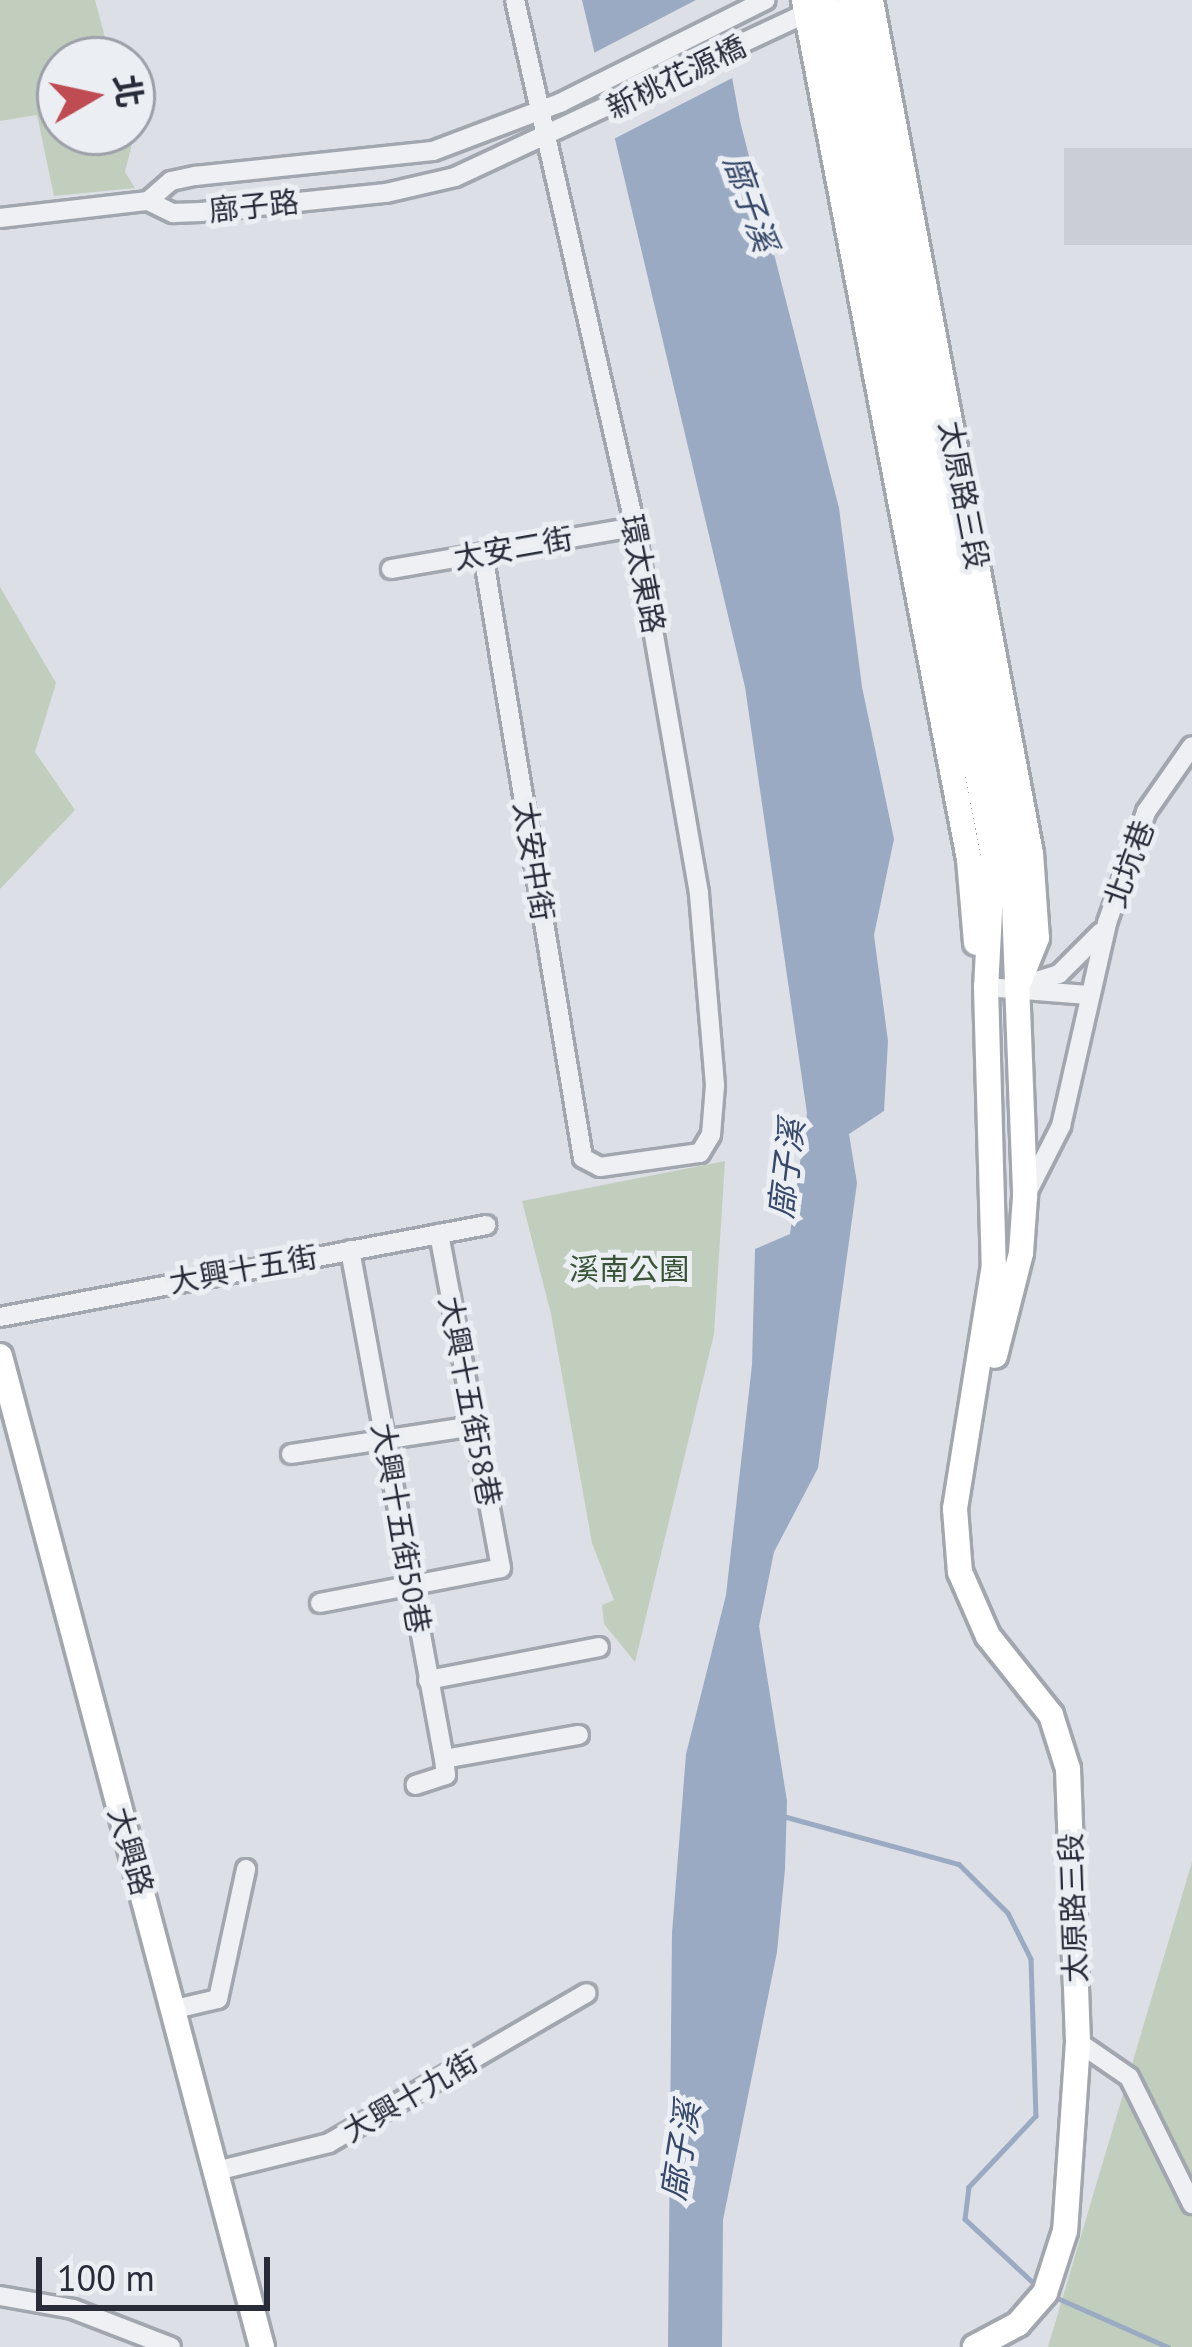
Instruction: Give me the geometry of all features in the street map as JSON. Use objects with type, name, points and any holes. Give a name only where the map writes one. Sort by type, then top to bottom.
[{"type":"main road","name":"太原路三段","points":[[871,0],[1031,854],[1037,938],[1017,988]]},
{"type":"main road","name":"太原路三段","points":[[820,6],[1012,852],[1025,1197],[1021,1253],[964,1462]]},
{"type":"main road","name":"太原路三段","points":[[820,6],[993,855],[986,986],[994,1265],[955,1509],[960,1572],[988,1636],[1035,1689],[1065,1750],[1078,2042],[1065,2231],[1047,2287],[1018,2324],[975,2347]]},
{"type":"main road","name":"大興路","points":[[0,1356],[220,2170],[262,2347]]},
{"type":"street","name":"環太東路","points":[[515,0],[540,110],[558,135],[634,527],[712,992],[712,1118],[700,1153],[590,1166]]},
{"type":"street","name":"新桃花源橋","points":[[560,103],[766,0]]},
{"type":"street","name":"新桃花源橋","points":[[558,135],[820,6]]},
{"type":"street","name":"廍子路","points":[[558,135],[455,177],[386,193],[173,213],[148,201],[171,181],[195,176],[400,159],[560,103]]},
{"type":"street","points":[[0,218],[148,201]]},
{"type":"street","name":"太安二街","points":[[391,568],[634,527]]},
{"type":"street","name":"太安中街","points":[[483,554],[578,1138],[590,1166]]},
{"type":"street","name":"北坑巷","points":[[1025,1197],[1061,1126],[1107,923],[1147,812],[1192,746]]},
{"type":"street","points":[[1017,988],[1073,965],[1107,923]]},
{"type":"street","points":[[986,986],[1088,995]]},
{"type":"street","name":"大興十五街","points":[[0,1317],[487,1225]]},
{"type":"street","name":"大興十五街58巷","points":[[412,1586],[501,1568],[439,1234]]},
{"type":"street","name":"大興十五街50巷","points":[[350,1250],[445,1759]]},
{"type":"street","points":[[291,1454],[475,1426]]},
{"type":"street","points":[[320,1603],[412,1586]]},
{"type":"street","points":[[428,1680],[598,1647]]},
{"type":"street","points":[[416,1785],[446,1775],[445,1759],[579,1735]]},
{"type":"street","points":[[176,2009],[218,1999],[246,1869]]},
{"type":"street","name":"大興十九街","points":[[220,2170],[329,2143],[587,1993]]},
{"type":"street","points":[[1078,2042],[1129,2077],[1192,2204]]},
{"type":"street","points":[[0,2296],[73,2309],[171,2347]]},
{"type":"shaded area","points":[[1064,148],[1192,148],[1192,245],[1064,245]]},
{"type":"green space","points":[[0,0],[95,0],[105,36],[36,36],[36,115],[0,121]]},
{"type":"green space","points":[[46,156],[129,156],[125,172],[135,188],[54,196]]},
{"type":"green space","points":[[0,587],[56,683],[35,752],[75,810],[0,889]]},
{"type":"green space","name":"溪南公園","points":[[725,1161],[714,1334],[635,1662],[604,1624],[602,1605],[614,1600],[592,1543],[551,1314],[522,1201]]},
{"type":"green space","points":[[1192,1862],[1192,2347],[1048,2347]]},
{"type":"water","name":"廍子溪","points":[[582,0],[718,0],[740,121],[839,508],[862,687],[894,839],[874,935],[888,1041],[884,1111],[849,1134],[857,1183],[818,1468],[774,1552],[759,1626],[787,1801],[785,1869],[777,1952],[723,2220],[722,2347],[668,2347],[672,1933],[686,1754],[726,1595],[752,1365],[755,1249],[790,1234],[807,1113],[745,687]]},
{"type":"pier","points":[[696,0],[724,0],[738,75],[606,143],[588,56]]},
{"type":"waterway","points":[[783,1816],[959,1864],[1008,1913],[1031,1959],[1036,2116],[969,2187],[965,2219],[1038,2287]]},
{"type":"waterway","points":[[1053,2296],[1168,2347]]}]
